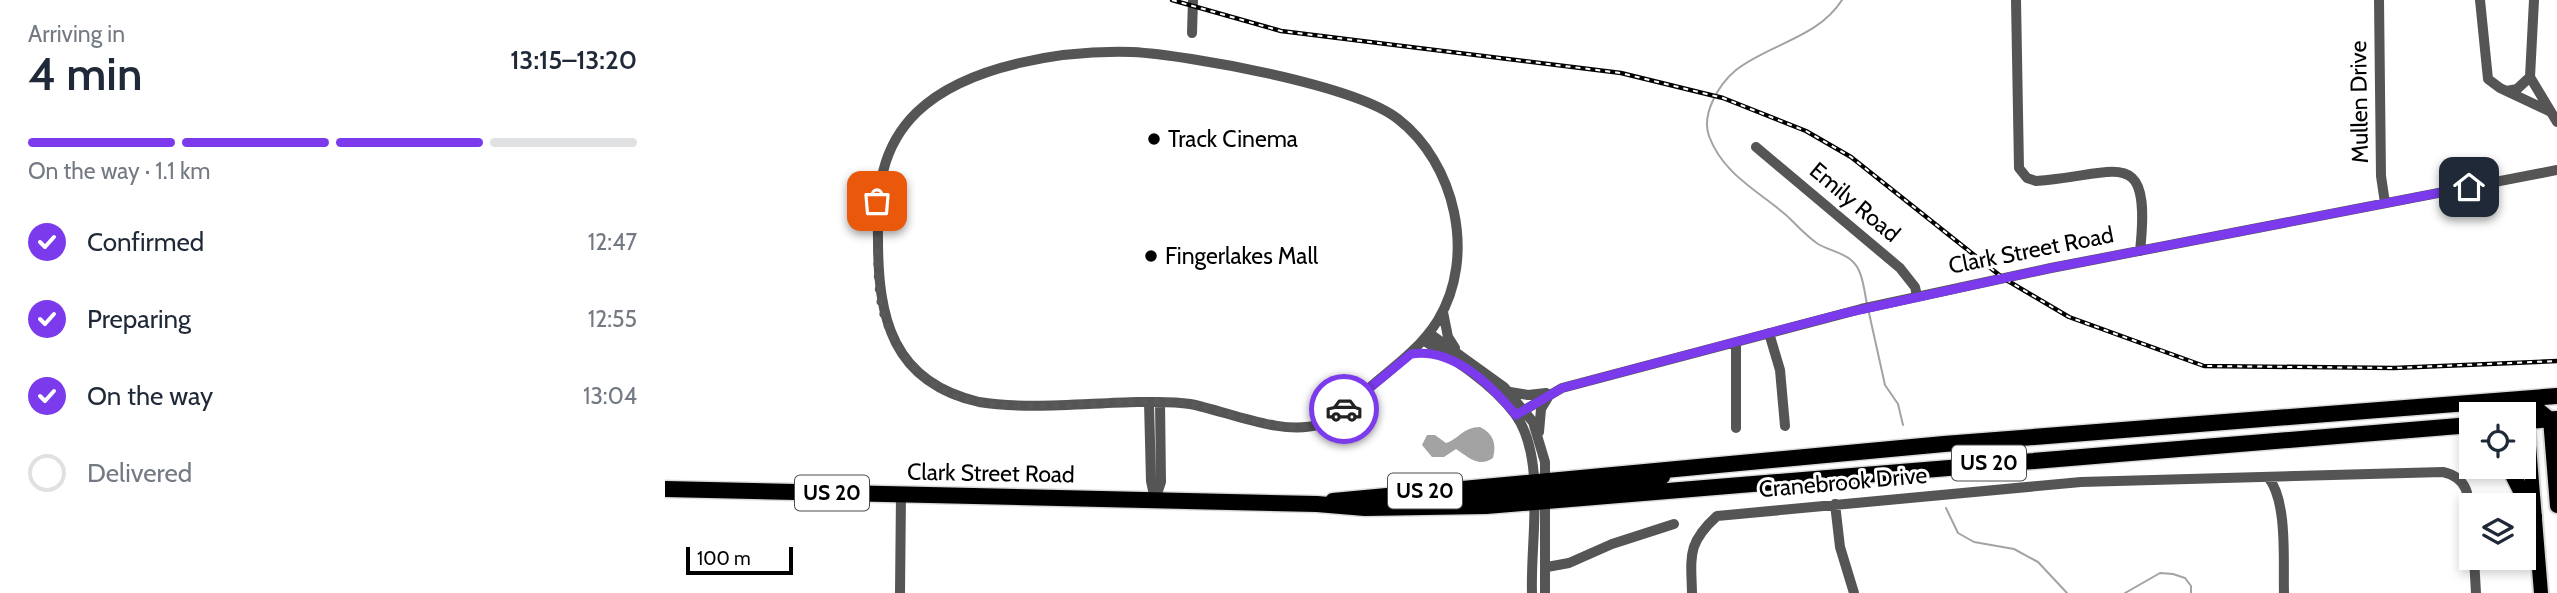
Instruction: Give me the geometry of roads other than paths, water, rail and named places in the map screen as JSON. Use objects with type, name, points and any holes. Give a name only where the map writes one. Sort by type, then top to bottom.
[{"type":"highway","name":"US 20","points":[[1540,492],[1740,462],[2557,396]]},
{"type":"highway","name":"Clark Street Road","points":[[1317,504],[1356,497],[1540,492],[2459,426]]},
{"type":"highway","points":[[2432,429],[2459,435]]},
{"type":"highway","name":"Clark Street Road","points":[[665,489],[1317,504],[1341,508],[1424,508],[1540,492]]},
{"type":"main road","points":[[2525,398],[2551,415],[2557,506]]},
{"type":"main road","points":[[2536,539],[2541,593]]},
{"type":"street","points":[[1192,33],[1193,0]]},
{"type":"street","points":[[2016,0],[2019,168],[2027,178],[2036,181],[2116,171],[2131,175],[2141,191],[2140,251]]},
{"type":"street","name":"Mullen Drive","points":[[2378,0],[2381,176],[2385,203]]},
{"type":"street","points":[[2480,0],[2485,71],[2492,83],[2554,117]]},
{"type":"street","points":[[2534,0],[2530,77],[2554,117]]},
{"type":"street","points":[[1098,52],[1178,57],[1323,88],[1363,100],[1397,118],[1430,154],[1450,192],[1458,251],[1443,312],[1411,354],[1339,412],[1308,428],[1284,427],[1189,404],[979,402],[948,393],[936,385],[904,355],[888,329],[881,304],[878,184],[893,144],[904,127],[927,104],[948,90],[1003,69],[1048,58],[1098,52]]},
{"type":"street","points":[[2507,91],[2517,89],[2530,77]]},
{"type":"street","name":"Emily Road","points":[[1756,147],[1900,268],[1911,281],[1917,296]]},
{"type":"street","name":"Clark Street Road","points":[[1520,413],[1552,392],[1917,296],[2557,170]]},
{"type":"street","points":[[1443,312],[1448,337],[1461,356]]},
{"type":"street","points":[[1769,333],[1780,370],[1785,426]]},
{"type":"street","points":[[1426,336],[1447,356],[1520,413],[1539,438]]},
{"type":"street","points":[[1426,336],[1461,356],[1510,392],[1528,395],[1552,392]]},
{"type":"street","points":[[1735,343],[1736,428]]},
{"type":"street","points":[[1411,354],[1424,351],[1447,356]]},
{"type":"street","points":[[1510,392],[1520,413],[1540,492],[1531,548],[1532,593]]},
{"type":"street","points":[[1545,593],[1547,567],[1540,492],[1539,438],[1541,409],[1552,392]]},
{"type":"street","points":[[1155,402],[1151,481],[1155,500]]},
{"type":"street","name":"Cranebrook Drive","points":[[1692,593],[1691,560],[1694,542],[1717,516],[2081,482],[2449,473],[2461,479],[2468,493]]},
{"type":"street","points":[[2268,477],[2279,498],[2284,593]]},
{"type":"street","points":[[899,593],[901,494]]},
{"type":"street","points":[[1835,504],[1842,558],[1854,593]]},
{"type":"street","points":[[1531,548],[1537,561],[1547,567],[1569,563],[1612,544],[1674,524]]},
{"type":"street","points":[[2475,570],[2476,593]]},
{"type":"waterway","points":[[1842,0],[1832,13],[1807,32],[1736,70],[1713,100],[1707,127],[1715,149],[1732,171],[1813,241],[1843,255],[1855,264],[1867,304]]},
{"type":"waterway","points":[[1869,313],[1885,385],[1898,404],[1903,425]]},
{"type":"waterway","points":[[1946,508],[1958,533],[1974,542],[2014,549],[2038,562],[2067,593]]},
{"type":"waterway","points":[[2125,593],[2160,573],[2185,578],[2191,586],[2191,593]]},
{"type":"railway","points":[[1172,0],[1281,31],[1621,73],[1723,98],[1806,131],[1851,157],[2003,278],[2069,317],[2204,366],[2394,368],[2557,361]]},
{"type":"place","name":"Track Cinema","points":[[1154,139]]},
{"type":"place","name":"Fingerlakes Mall","points":[[1151,256]]}]
